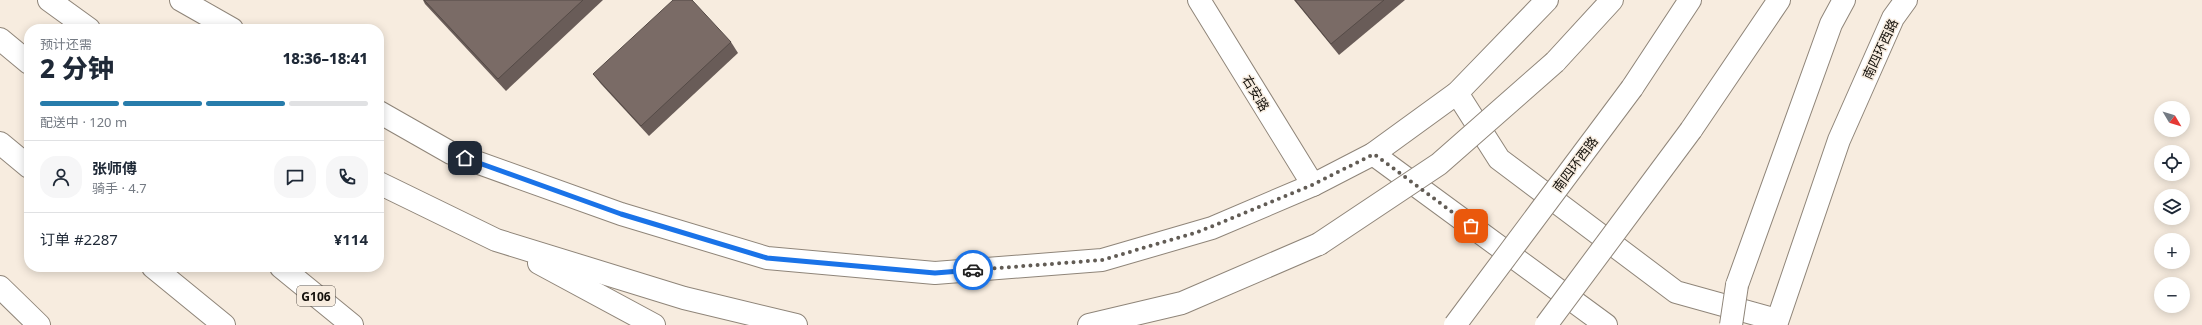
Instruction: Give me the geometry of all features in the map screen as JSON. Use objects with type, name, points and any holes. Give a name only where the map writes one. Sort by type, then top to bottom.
[{"type":"main road","points":[[49,0],[82,24]]},
{"type":"main road","points":[[181,0],[223,24]]},
{"type":"main road","name":"右安路","points":[[1199,0],[1312,185]]},
{"type":"main road","points":[[384,115],[451,153],[621,214],[767,258],[935,273],[1102,260],[1212,228],[1312,185],[1374,154],[1457,93],[1548,0]]},
{"type":"main road","points":[[1089,325],[1182,303],[1319,244],[1439,164],[1555,62],[1612,0]]},
{"type":"main road","name":"南四环西路","points":[[1455,325],[1632,88],[1690,0]]},
{"type":"main road","points":[[1546,325],[1691,130],[1779,0]]},
{"type":"main road","points":[[1731,325],[1737,285],[1831,24],[1844,0]]},
{"type":"main road","name":"南四环西路","points":[[1776,323],[1839,140],[1893,18],[1906,0]]},
{"type":"main road","points":[[0,39],[24,59]]},
{"type":"main road","points":[[1457,93],[1499,159],[1676,292],[1776,323]]},
{"type":"main road","points":[[0,143],[24,162]]},
{"type":"main road","points":[[1374,154],[1606,325]]},
{"type":"main road","points":[[384,186],[496,240],[654,325]]},
{"type":"main road","points":[[496,240],[684,298],[796,325]]},
{"type":"main road","points":[[159,272],[224,325]]},
{"type":"main road","name":"G106","points":[[287,272],[352,325]]},
{"type":"main road","points":[[0,287],[39,325]]},
{"type":"building","points":[[424,0],[583,0],[498,79]]},
{"type":"building","points":[[673,0],[692,0],[731,42],[641,126],[593,74]]},
{"type":"building","points":[[1295,0],[1384,0],[1331,44]]},
{"type":"way so far","points":[[973,270],[1102,260],[1212,228],[1312,185],[1374,154],[1471,226]]},
{"type":"route","points":[[465,158],[621,214],[767,258],[935,273],[973,270]]}]
